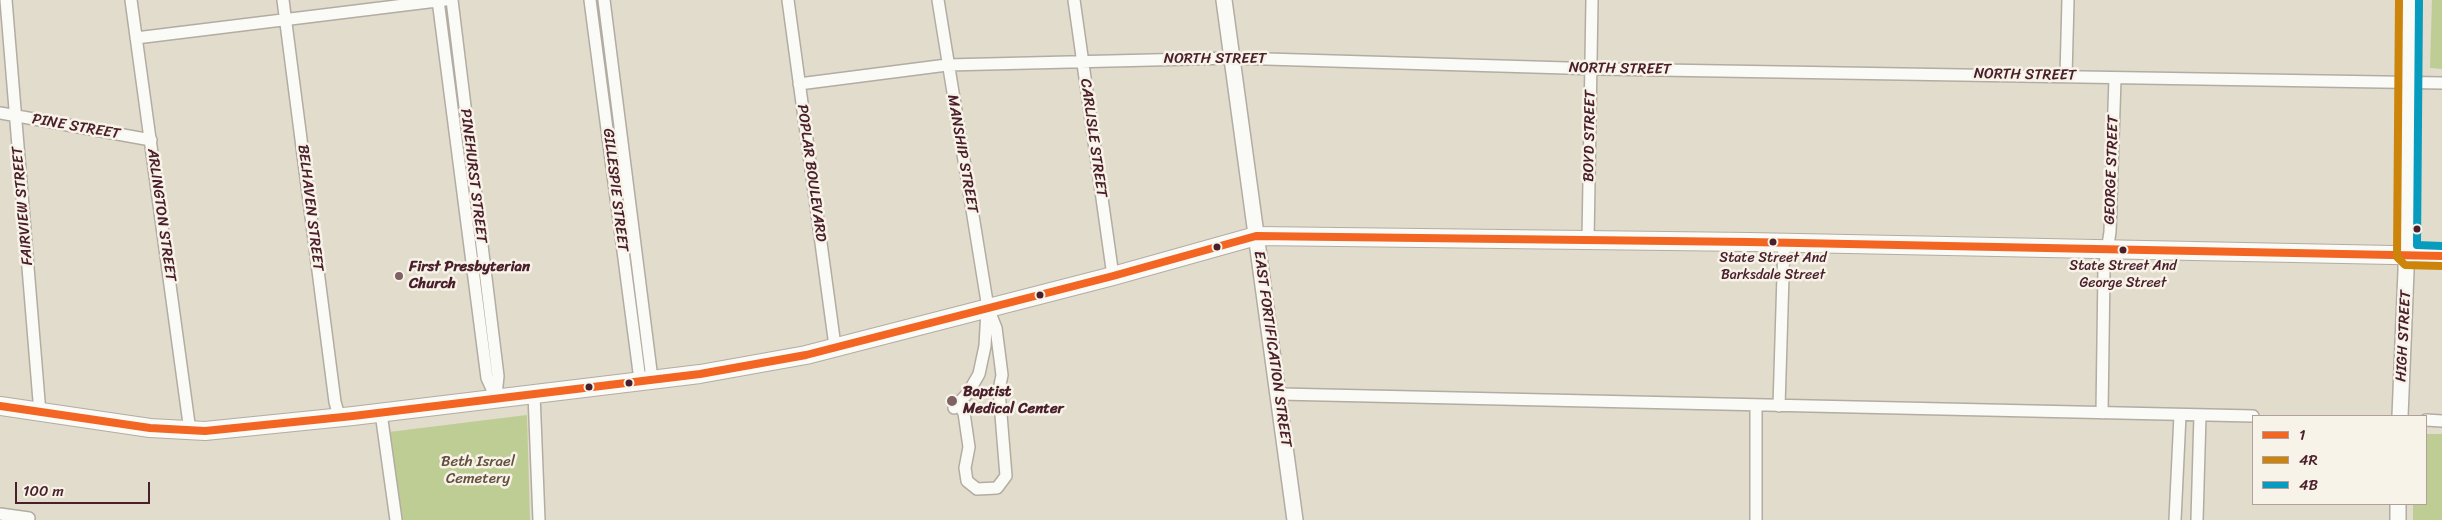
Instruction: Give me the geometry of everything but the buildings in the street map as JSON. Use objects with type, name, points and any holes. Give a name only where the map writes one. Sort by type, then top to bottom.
[{"type":"main road","points":[[0,406],[150,428],[190,431],[222,430],[381,413],[646,380],[768,362],[836,346],[1113,276],[1256,236],[1784,243],[2442,256]]},
{"type":"street","name":"FAIRVIEW STREET","points":[[6,0],[40,413]]},
{"type":"street","name":"ARLINGTON STREET","points":[[131,0],[190,431]]},
{"type":"street","name":"BELHAVEN STREET","points":[[283,0],[335,402],[339,416]]},
{"type":"street","points":[[136,38],[441,0]]},
{"type":"street","name":"PINEHURST STREET","points":[[441,0],[447,70],[487,378],[496,398]]},
{"type":"street","name":"PINEHURST STREET","points":[[452,0],[498,376],[496,398]]},
{"type":"street","name":"GILLESPIE STREET","points":[[590,0],[646,380]]},
{"type":"street","name":"GILLESPIE STREET","points":[[604,0],[646,380]]},
{"type":"street","name":"POPLAR BOULEVARD","points":[[788,0],[836,346]]},
{"type":"street","name":"MANSHIP STREET","points":[[938,0],[947,65],[988,308],[996,328],[1002,375],[999,390],[1006,476],[997,488],[977,489],[968,481],[965,468],[969,447],[964,413],[957,406],[980,374],[985,346],[988,308]]},
{"type":"street","name":"CARLISLE STREET","points":[[1074,0],[1113,276]]},
{"type":"street","name":"EAST FORTIFICATION STREET","points":[[1224,0],[1233,58],[1242,142],[1280,394],[1295,520]]},
{"type":"street","name":"BOYD STREET","points":[[1588,241],[1592,0]]},
{"type":"street","points":[[2066,76],[2068,0]]},
{"type":"street","name":"HIGH STREET","points":[[2400,415],[2405,338],[2407,255],[2410,82],[2409,0]]},
{"type":"street","name":"NORTH STREET","points":[[799,84],[947,65],[1082,60],[1233,58],[1591,69],[2442,83]]},
{"type":"street","points":[[447,70],[460,68]]},
{"type":"street","name":"GEORGE STREET","points":[[2102,413],[2104,270],[2110,232],[2115,78]]},
{"type":"street","name":"PINE STREET","points":[[0,113],[151,140]]},
{"type":"street","points":[[457,145],[469,143]]},
{"type":"street","points":[[1779,406],[1784,243]]},
{"type":"street","points":[[534,394],[539,520]]},
{"type":"street","points":[[1280,394],[2252,416]]},
{"type":"street","points":[[1756,405],[1756,520]]},
{"type":"street","points":[[381,413],[396,520]]},
{"type":"street","points":[[2175,520],[2180,415]]},
{"type":"street","points":[[2197,520],[2200,415]]},
{"type":"street","points":[[2427,420],[2442,421]]},
{"type":"street","points":[[2398,505],[2398,520]]},
{"type":"street","points":[[0,514],[29,518]]},
{"type":"green space","points":[[2432,0],[2442,0],[2442,69],[2430,68]]},
{"type":"green space","name":"Beth Israel Cemetery","points":[[527,415],[530,520],[401,520],[389,432]]},
{"type":"green space","points":[[2427,434],[2442,434],[2442,520],[2413,520],[2413,505],[2427,505]]},
{"type":"transit line","name":"4R","points":[[2399,0],[2397,257],[2405,265],[2442,266]]},
{"type":"transit line","name":"4B","points":[[2419,0],[2417,245],[2442,246]]},
{"type":"transit line","name":"1","points":[[0,406],[150,428],[205,431],[353,416],[700,374],[806,355],[1113,276],[1256,236],[1749,242],[2442,256]]},
{"type":"place","name":"State Street And Barksdale Street","points":[[1773,242]]},
{"type":"place","name":"State Street And George Street","points":[[2123,250]]},
{"type":"place","name":"First Presbyterian Church","points":[[399,276]]},
{"type":"place","name":"Baptist Medical Center","points":[[952,401]]}]
